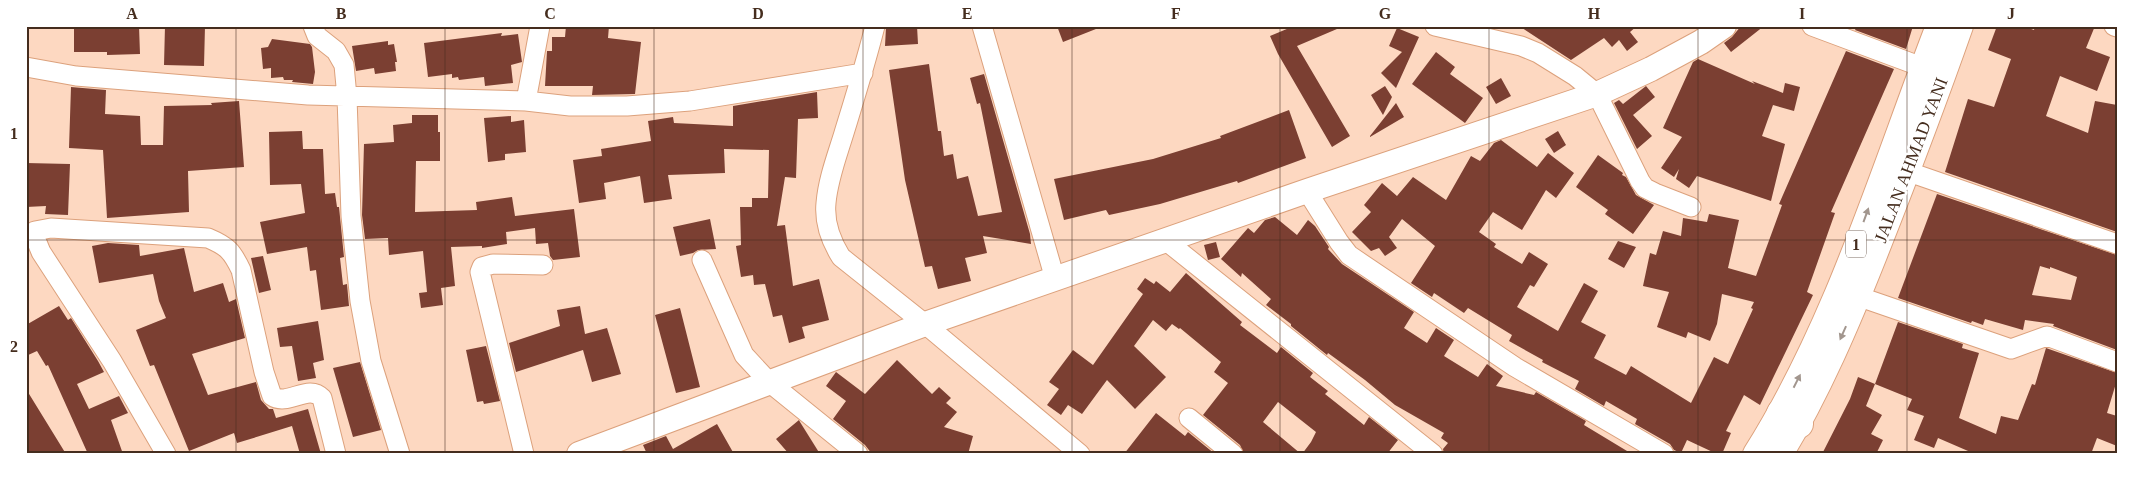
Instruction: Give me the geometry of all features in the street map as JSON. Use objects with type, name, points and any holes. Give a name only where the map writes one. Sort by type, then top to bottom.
[{"type":"main road","points":[[579,454],[925,324],[1307,191],[1597,94],[1700,42],[1724,26]]},
{"type":"main road","name":"1","points":[[1755,454],[1790,418],[1810,357],[1838,295],[1938,26]]},
{"type":"main road","name":"JALAN AHMAD YANI","points":[[1781,454],[1790,418],[1832,359],[1860,297],[1909,172],[1961,26]]},
{"type":"street","points":[[313,26],[317,36],[336,51],[342,59],[347,97],[351,216],[361,310],[371,360],[400,454]]},
{"type":"street","points":[[526,102],[540,26]]},
{"type":"street","points":[[875,26],[863,73],[830,180],[826,204],[827,224],[832,243],[841,257],[925,324],[1080,454]]},
{"type":"street","points":[[982,26],[1055,279]]},
{"type":"street","points":[[1435,26],[1529,50],[1575,76],[1597,94],[1645,188],[1691,207]]},
{"type":"street","points":[[1812,26],[1922,67]]},
{"type":"street","points":[[26,67],[76,76],[347,97],[526,102],[570,106],[649,105],[690,101],[863,73]]},
{"type":"street","points":[[1909,172],[2117,244]]},
{"type":"street","points":[[1307,191],[1339,242],[1350,255],[1515,367],[1664,454]]},
{"type":"street","points":[[166,454],[107,353],[41,252],[34,235],[36,231],[51,228],[208,238],[222,244],[234,254],[241,270],[264,372],[272,396],[282,400],[311,392],[319,395],[322,398],[336,454]]},
{"type":"street","points":[[1165,240],[1433,454]]},
{"type":"street","points":[[702,260],[744,355],[770,382],[858,454]]},
{"type":"street","points":[[524,454],[480,272],[482,267],[493,264],[543,265]]},
{"type":"street","points":[[1860,297],[2011,349],[2047,336],[2117,362]]},
{"type":"street","points":[[1189,418],[1233,454]]},
{"type":"building","points":[[74,26],[139,26],[140,54],[107,55],[107,52],[74,52]]},
{"type":"building","points":[[165,26],[205,26],[204,66],[164,65]]},
{"type":"building","points":[[566,26],[609,26],[608,38],[641,42],[635,94],[592,95],[593,86],[545,86],[547,51],[552,51],[552,37],[565,37]]},
{"type":"building","points":[[917,26],[918,44],[885,46],[886,27]]},
{"type":"building","points":[[1057,26],[1100,26],[1101,27],[1063,42]]},
{"type":"building","points":[[1294,26],[1344,26],[1297,46],[1350,136],[1332,147],[1278,54],[1270,36]]},
{"type":"building","points":[[1519,26],[1637,26],[1630,32],[1638,42],[1627,51],[1619,40],[1612,47],[1604,38],[1571,60]]},
{"type":"building","points":[[1741,26],[1764,26],[1731,52],[1724,43]]},
{"type":"building","points":[[1857,26],[1913,26],[1906,49],[1855,30]]},
{"type":"building","points":[[1997,26],[2023,26],[2034,30],[2035,26],[2095,26],[2086,48],[2110,57],[2097,91],[2060,76],[2046,116],[2088,133],[2095,101],[2117,105],[2117,232],[1945,172],[1968,99],[1994,107],[2011,59],[1988,50]]},
{"type":"building","points":[[1397,28],[1419,37],[1396,88],[1381,73],[1402,52],[1389,46]]},
{"type":"building","points":[[502,33],[501,36],[518,34],[522,62],[511,65],[513,83],[485,86],[484,77],[459,80],[458,77],[452,78],[452,74],[428,77],[424,43]]},
{"type":"building","points":[[272,39],[310,44],[315,72],[313,84],[292,82],[293,80],[284,80],[283,77],[271,78],[271,68],[263,69],[261,48],[268,47]]},
{"type":"building","points":[[388,41],[388,45],[394,44],[397,62],[395,62],[396,71],[375,74],[374,68],[356,71],[352,46]]},
{"type":"building","points":[[1846,51],[1894,69],[1831,212],[1835,213],[1807,292],[1813,295],[1760,405],[1744,395],[1726,431],[1731,433],[1722,454],[1717,454],[1687,440],[1681,453],[1674,450],[1670,444],[1635,424],[1637,419],[1606,401],[1604,406],[1575,389],[1579,381],[1542,362],[1543,360],[1509,341],[1512,335],[1468,308],[1464,313],[1434,293],[1432,297],[1411,283],[1435,246],[1402,219],[1389,237],[1397,248],[1385,256],[1379,248],[1371,251],[1352,232],[1371,212],[1364,205],[1382,183],[1397,196],[1413,177],[1446,200],[1471,156],[1480,161],[1494,143],[1501,140],[1537,167],[1548,153],[1574,173],[1556,198],[1546,190],[1522,230],[1493,212],[1479,232],[1496,244],[1494,247],[1522,264],[1529,252],[1548,264],[1534,287],[1530,285],[1517,307],[1558,331],[1584,283],[1598,291],[1581,322],[1606,335],[1594,358],[1626,375],[1631,366],[1691,403],[1714,357],[1728,364],[1753,309],[1751,308],[1754,302],[1722,294],[1717,324],[1710,341],[1688,332],[1686,338],[1657,327],[1669,292],[1643,286],[1650,253],[1656,255],[1663,231],[1681,236],[1683,218],[1707,222],[1709,214],[1739,220],[1728,268],[1756,276],[1782,205],[1779,204]]},
{"type":"building","points":[[1436,52],[1455,67],[1450,74],[1483,98],[1465,123],[1412,84]]},
{"type":"building","points":[[1698,59],[1755,84],[1752,81],[1783,93],[1785,83],[1800,87],[1794,111],[1773,105],[1762,136],[1785,144],[1771,201],[1697,176],[1689,188],[1676,179],[1679,169],[1674,177],[1661,168],[1682,137],[1663,128],[1693,62]]},
{"type":"building","points":[[929,64],[938,131],[941,131],[944,156],[953,154],[957,179],[968,176],[978,216],[1002,212],[980,103],[977,104],[970,78],[984,74],[1030,234],[1031,244],[983,236],[987,253],[965,258],[971,281],[938,289],[932,266],[925,267],[905,180],[889,70]]},
{"type":"building","points":[[1501,78],[1511,96],[1496,104],[1486,87]]},
{"type":"building","points":[[1385,86],[1392,97],[1383,115],[1371,95]]},
{"type":"building","points":[[1646,86],[1655,97],[1633,115],[1652,136],[1637,149],[1614,103],[1619,100],[1623,104]]},
{"type":"building","points":[[71,87],[106,90],[105,114],[140,116],[141,145],[163,145],[164,106],[212,105],[211,103],[239,101],[244,167],[188,171],[189,212],[107,218],[103,150],[69,148]]},
{"type":"building","points":[[817,92],[818,118],[798,119],[796,178],[785,177],[777,226],[785,225],[793,286],[819,279],[829,320],[802,327],[805,338],[789,343],[782,315],[773,317],[765,284],[754,285],[753,275],[741,277],[736,246],[741,245],[740,207],[752,207],[752,198],[768,198],[769,150],[724,149],[725,173],[668,175],[672,199],[644,203],[640,176],[604,183],[606,199],[579,203],[573,160],[602,156],[601,149],[651,141],[648,121],[673,117],[674,123],[733,126],[733,106]]},
{"type":"building","points":[[1396,103],[1404,117],[1370,137],[1370,136]]},
{"type":"building","points":[[1289,110],[1306,158],[1238,183],[1237,181],[1160,204],[1109,215],[1106,210],[1064,220],[1054,179],[1153,159],[1221,138],[1220,136]]},
{"type":"building","points":[[412,115],[438,115],[438,132],[440,132],[440,161],[416,161],[415,212],[477,210],[476,202],[512,197],[515,216],[574,209],[580,257],[553,260],[550,256],[548,243],[536,244],[535,228],[506,232],[507,244],[482,248],[482,246],[451,247],[455,286],[441,288],[443,305],[421,308],[419,293],[427,292],[423,251],[389,255],[388,238],[365,239],[362,215],[364,144],[394,142],[393,125],[412,123]]},
{"type":"building","points":[[511,116],[511,122],[524,120],[526,152],[505,154],[505,160],[488,162],[484,118]]},
{"type":"building","points":[[302,131],[303,149],[323,149],[325,194],[335,193],[337,207],[339,207],[344,257],[340,258],[343,285],[347,284],[349,306],[321,310],[316,270],[310,271],[307,247],[267,254],[260,222],[305,213],[301,184],[270,185],[269,132]]},
{"type":"building","points":[[1558,131],[1566,145],[1554,153],[1545,139]]},
{"type":"building","points":[[1598,155],[1623,173],[1622,175],[1626,177],[1636,195],[1654,205],[1633,234],[1605,214],[1608,210],[1576,187]]},
{"type":"building","points":[[26,163],[70,164],[68,215],[45,214],[46,206],[26,207]]},
{"type":"building","points":[[1937,194],[2117,255],[2117,350],[2053,326],[2054,324],[2025,320],[2023,330],[1985,319],[1983,325],[1972,321],[1971,323],[1898,298]],"holes":[[[2040,266],[2050,269],[2050,267],[2077,277],[2071,300],[2032,295]]]},
{"type":"building","points":[[1275,217],[1297,235],[1308,220],[1315,226],[1329,247],[1328,249],[1342,264],[1414,312],[1404,328],[1427,343],[1436,328],[1454,340],[1444,356],[1478,377],[1487,364],[1503,376],[1496,386],[1534,395],[1536,392],[1586,421],[1584,425],[1632,454],[1444,454],[1443,449],[1448,443],[1441,438],[1444,433],[1395,405],[1365,380],[1328,353],[1327,355],[1266,305],[1271,299],[1242,273],[1241,277],[1221,259],[1248,228],[1254,233],[1265,220]]},
{"type":"building","points":[[710,219],[716,249],[698,250],[680,256],[673,227]]},
{"type":"building","points":[[1618,241],[1636,247],[1624,268],[1608,259]]},
{"type":"building","points":[[1216,242],[1220,257],[1208,260],[1204,245]]},
{"type":"building","points":[[108,243],[139,245],[140,256],[184,248],[194,292],[223,283],[229,302],[236,299],[245,338],[192,354],[208,395],[256,382],[261,400],[269,409],[273,409],[276,418],[308,409],[321,454],[300,454],[292,426],[237,443],[234,433],[189,451],[154,365],[150,366],[136,330],[166,318],[159,301],[153,274],[99,283],[92,246]]},
{"type":"building","points":[[263,256],[271,290],[259,293],[251,258]]},
{"type":"building","points":[[1186,273],[1242,322],[1240,325],[1277,353],[1281,347],[1313,373],[1310,377],[1328,391],[1325,394],[1364,425],[1369,417],[1398,440],[1387,454],[1302,454],[1316,432],[1278,402],[1263,422],[1301,454],[1244,454],[1240,445],[1203,415],[1228,383],[1214,372],[1221,362],[1180,328],[1172,324],[1166,331],[1153,320],[1134,346],[1166,377],[1135,409],[1107,380],[1082,414],[1068,405],[1061,415],[1047,405],[1059,389],[1049,382],[1073,350],[1093,365],[1143,294],[1137,289],[1145,278],[1154,284],[1156,281],[1170,292]]},
{"type":"building","points":[[59,306],[68,320],[71,318],[104,372],[77,384],[89,409],[119,396],[128,413],[111,420],[123,454],[88,454],[48,365],[46,366],[37,351],[26,356],[26,325]]},
{"type":"building","points":[[580,306],[585,334],[607,328],[621,374],[592,382],[583,350],[516,372],[509,343],[560,326],[557,310]]},
{"type":"building","points":[[680,308],[700,387],[676,393],[655,315]]},
{"type":"building","points":[[318,321],[324,360],[313,363],[316,378],[298,381],[292,346],[280,347],[277,328]]},
{"type":"building","points":[[1898,322],[1963,344],[1962,348],[1979,353],[1959,418],[1996,434],[2001,416],[2018,420],[2032,384],[2035,385],[2046,348],[2117,373],[2117,380],[2107,413],[2117,416],[2117,446],[2097,438],[2091,454],[1975,454],[1938,438],[1934,448],[1914,440],[1924,416],[1907,410],[1912,399],[1875,384]]},
{"type":"building","points":[[486,346],[500,401],[484,404],[483,401],[477,402],[466,350]]},
{"type":"building","points":[[897,360],[932,394],[939,387],[951,398],[946,403],[957,412],[944,427],[973,436],[968,454],[872,454],[865,445],[833,419],[846,401],[826,386],[836,372],[865,394]]},
{"type":"building","points":[[360,362],[381,430],[353,437],[333,368]]},
{"type":"building","points":[[1858,377],[1875,384],[1866,406],[1882,415],[1871,434],[1883,440],[1876,454],[1822,454],[1850,399]]},
{"type":"building","points":[[26,389],[66,454],[26,454]]},
{"type":"building","points":[[1156,413],[1185,436],[1188,432],[1215,454],[1124,454]]},
{"type":"building","points":[[799,420],[820,454],[789,454],[776,439]]},
{"type":"building","points":[[717,424],[734,454],[647,454],[643,445],[666,436],[673,449]]}]
